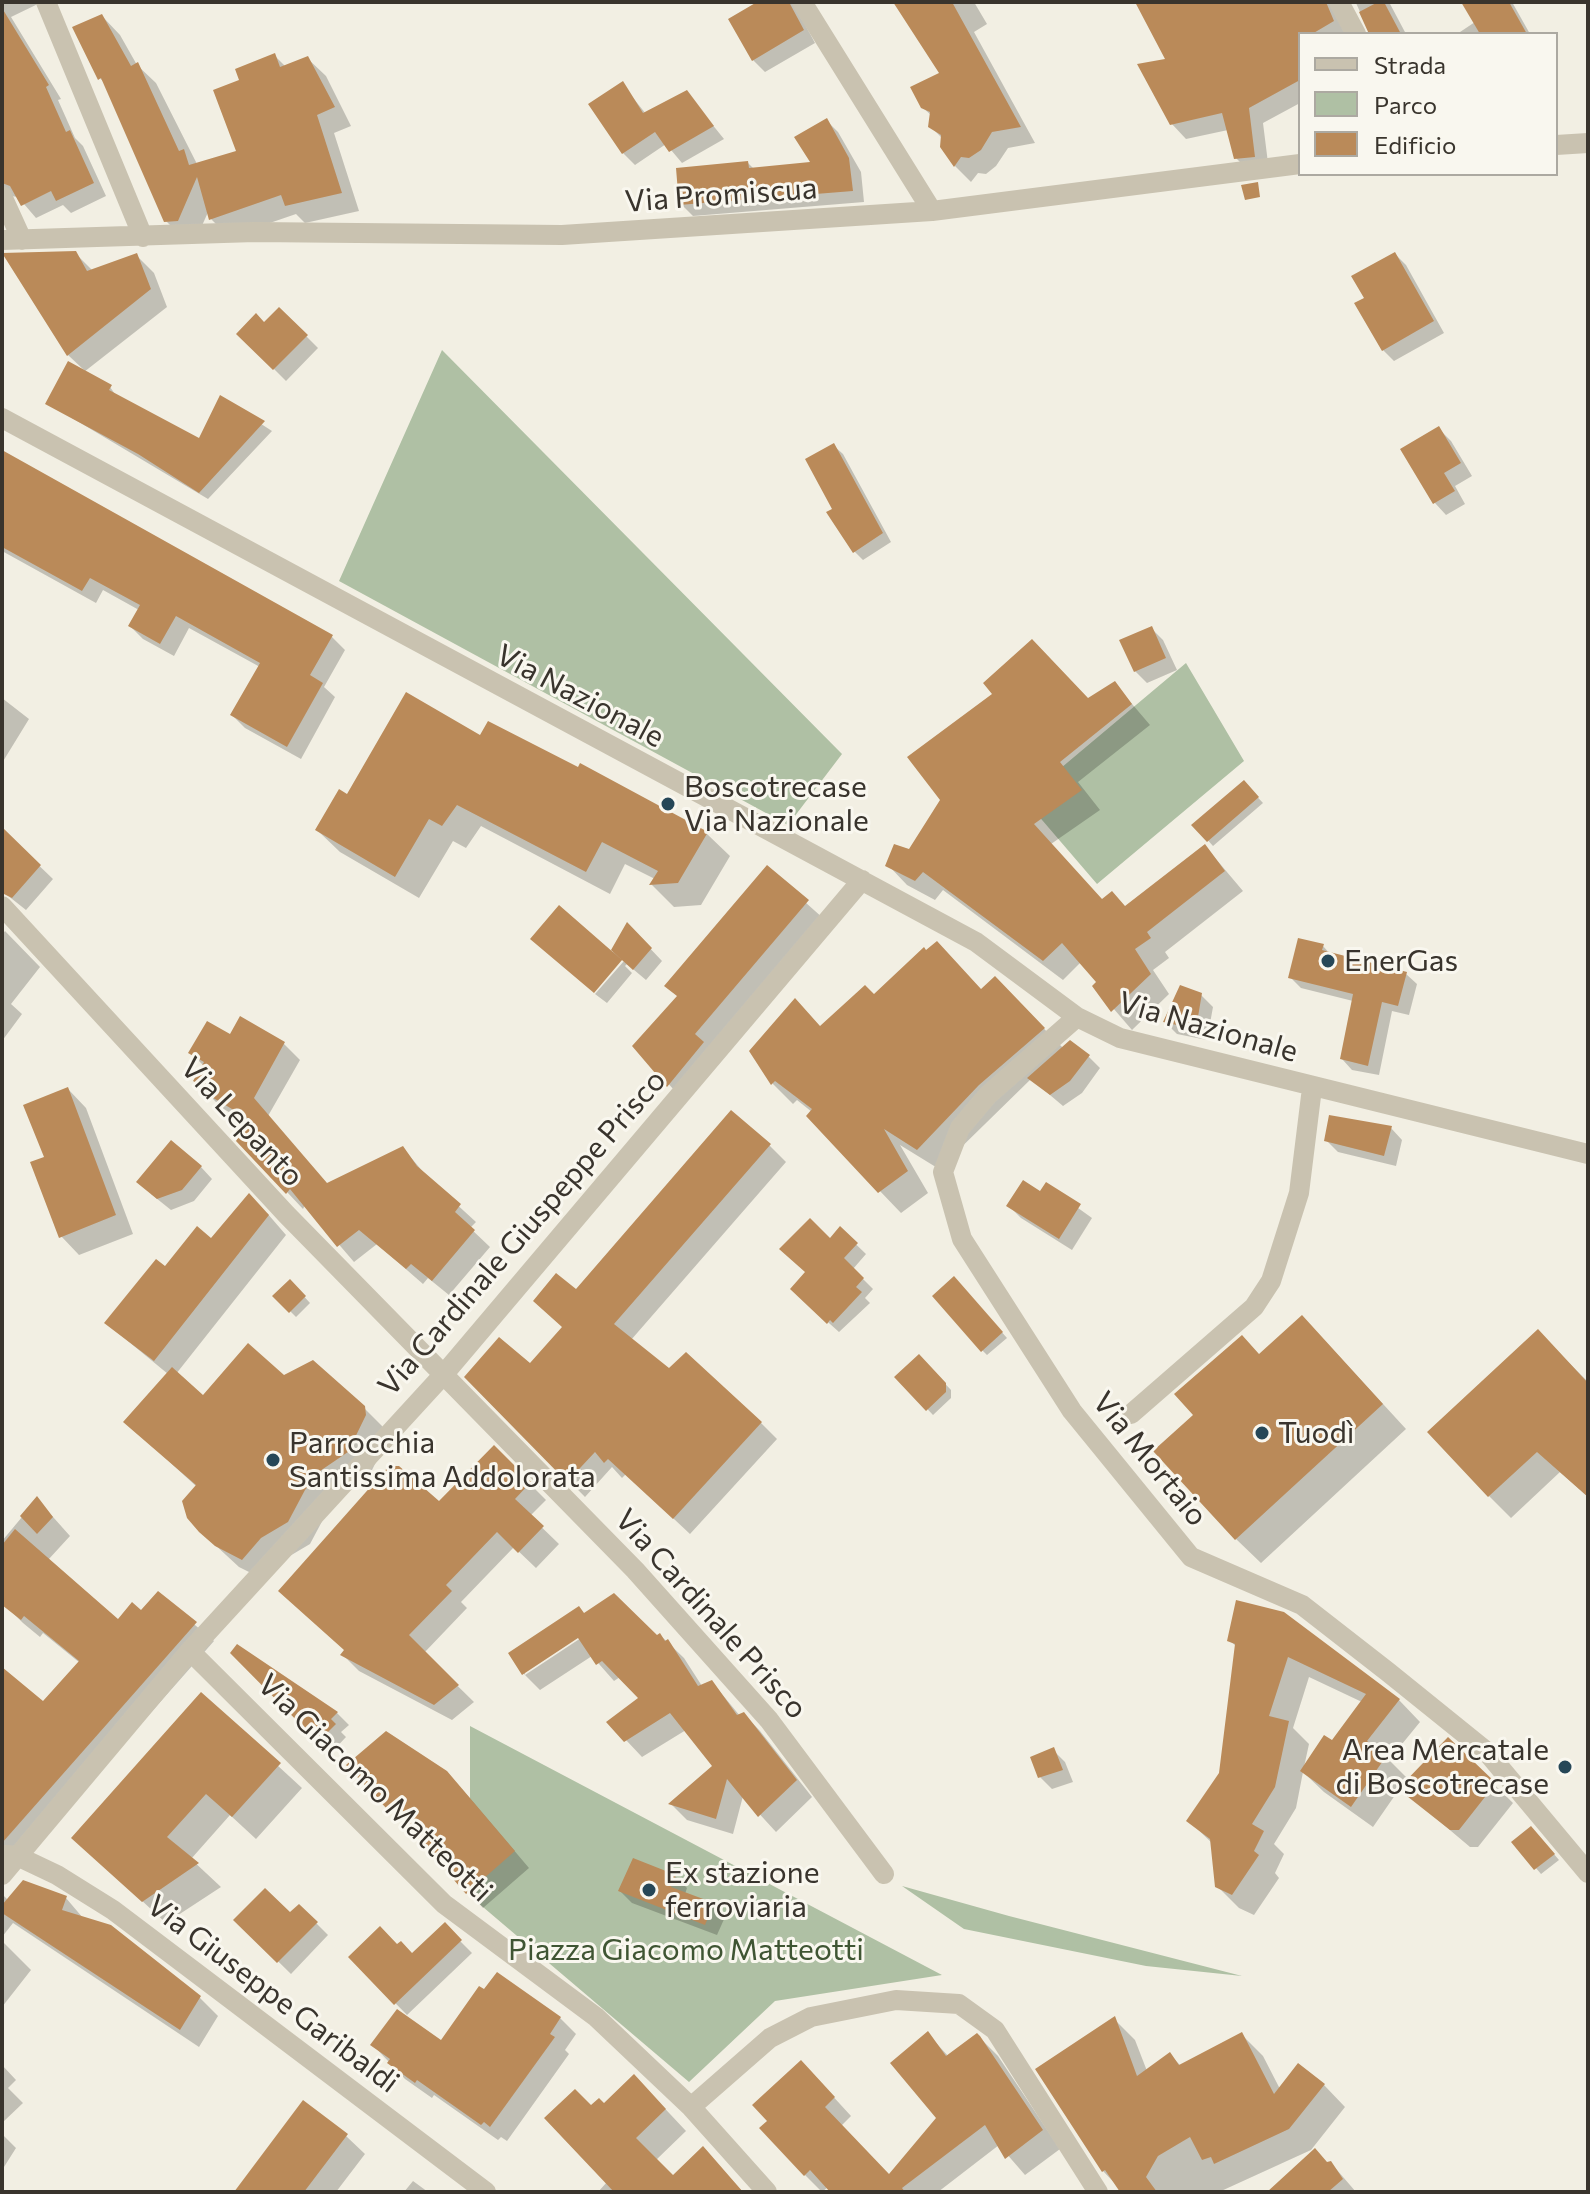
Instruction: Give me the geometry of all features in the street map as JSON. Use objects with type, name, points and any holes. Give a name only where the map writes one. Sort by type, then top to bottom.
[{"type":"street","points":[[46,2],[143,237]]},
{"type":"street","points":[[802,2],[932,211]]},
{"type":"street","points":[[1339,2],[1355,32]]},
{"type":"street","points":[[1558,145],[1588,143]]},
{"type":"street","name":"Via Promiscua","points":[[2,196],[12,240],[255,232],[562,235],[932,211],[1298,164]]},
{"type":"street","name":"Via Nazionale","points":[[2,418],[976,942],[1077,1017],[1120,1038],[1588,1154]]},
{"type":"street","name":"Via Cardinale Giuspeppe Prisco","points":[[2,1875],[9,1855],[190,1651],[444,1374],[862,880]]},
{"type":"street","name":"Via Lepanto","points":[[2,906],[286,1214],[444,1374]]},
{"type":"street","name":"Via Mortaio","points":[[1077,1017],[988,1095],[960,1128],[943,1172],[962,1239],[1072,1411],[1191,1557],[1302,1605],[1388,1672],[1486,1751],[1588,1873]]},
{"type":"street","points":[[1131,1414],[1254,1307],[1271,1281],[1303,1172],[1312,1088]]},
{"type":"street","name":"Via Cardinale Prisco","points":[[444,1374],[635,1570],[769,1720],[884,1874]]},
{"type":"street","name":"Via Giacomo Matteotti","points":[[190,1651],[444,1904],[596,2017],[691,2107],[767,2192]]},
{"type":"street","name":"Via Giuseppe Garibaldi","points":[[9,1855],[57,1875],[113,1910],[486,2192]]},
{"type":"street","points":[[691,2107],[770,2038],[811,2017],[896,2000],[959,2004],[995,2030],[1098,2192]]},
{"type":"green space","points":[[442,350],[842,754],[788,825],[339,581]]},
{"type":"green space","points":[[1186,663],[1244,761],[1097,884],[1024,799]]},
{"type":"green space","name":"Piazza Giacomo Matteotti","points":[[470,1726],[942,1975],[775,2001],[689,2082],[470,1896]]},
{"type":"green space","points":[[902,1886],[1242,1976],[1146,1966],[964,1929]]},
{"type":"building","points":[[757,2],[789,2],[804,30],[752,61],[728,19]]},
{"type":"building","points":[[893,2],[952,2],[1021,127],[992,132],[981,150],[969,158],[961,157],[954,167],[940,147],[941,135],[928,127],[930,112],[921,108],[910,87],[939,73]]},
{"type":"building","points":[[1135,2],[1326,2],[1334,21],[1315,32],[1298,32],[1298,81],[1249,108],[1255,157],[1234,159],[1222,113],[1170,125],[1137,64],[1165,59]]},
{"type":"building","points":[[1384,2],[1400,32],[1368,32],[1359,12]]},
{"type":"building","points":[[1461,2],[1509,2],[1526,32],[1479,32]]},
{"type":"building","points":[[2,8],[49,85],[46,87],[66,132],[70,130],[94,183],[56,201],[51,191],[21,206],[10,186],[2,183]]},
{"type":"building","points":[[102,14],[131,66],[138,62],[179,151],[184,149],[189,165],[236,151],[213,90],[239,80],[235,69],[275,53],[280,67],[308,56],[335,107],[317,115],[342,193],[285,206],[281,195],[209,220],[197,177],[178,221],[164,222],[101,78],[98,80],[72,27]]},
{"type":"building","points":[[623,81],[643,113],[687,90],[714,126],[669,152],[655,132],[622,154],[588,104]]},
{"type":"building","points":[[827,118],[849,158],[853,191],[679,205],[676,168],[748,161],[749,168],[810,162],[794,137]]},
{"type":"building","points":[[1258,182],[1260,197],[1245,200],[1241,185]]},
{"type":"building","points":[[76,251],[87,271],[137,253],[151,289],[67,356],[2,253]]},
{"type":"building","points":[[1395,252],[1434,321],[1382,351],[1354,303],[1364,298],[1351,276]]},
{"type":"building","points":[[279,307],[308,335],[273,370],[236,334],[256,313],[264,322]]},
{"type":"building","points":[[68,361],[112,385],[109,390],[199,438],[220,395],[265,421],[199,493],[138,454],[45,404]]},
{"type":"building","points":[[1439,426],[1461,463],[1444,473],[1455,491],[1433,504],[1400,449]]},
{"type":"building","points":[[834,443],[883,533],[853,553],[826,512],[832,509],[805,459]]},
{"type":"building","points":[[2,450],[333,635],[310,675],[323,683],[287,747],[230,715],[260,663],[176,616],[160,644],[128,626],[140,605],[90,578],[82,591],[2,547]]},
{"type":"building","points":[[1152,626],[1166,658],[1134,672],[1119,640]]},
{"type":"building","points":[[1032,639],[1088,698],[1115,681],[1132,704],[1060,762],[1082,790],[1034,824],[1102,899],[1112,891],[1125,906],[1205,844],[1225,871],[1147,932],[1151,938],[1135,949],[1151,974],[1111,1012],[1092,986],[1096,982],[1062,943],[1043,961],[923,872],[915,881],[885,866],[894,844],[909,849],[940,800],[907,757],[992,694],[983,683]]},
{"type":"building","points":[[406,692],[480,735],[488,721],[578,767],[580,763],[708,832],[678,883],[649,885],[658,871],[602,842],[586,872],[457,805],[442,826],[429,819],[395,877],[315,830],[339,789],[347,794]]},
{"type":"building","points":[[1244,780],[1259,797],[1207,842],[1191,825]]},
{"type":"building","points":[[2,827],[41,865],[12,898],[2,893]]},
{"type":"building","points":[[767,865],[809,900],[695,1034],[704,1042],[667,1087],[632,1046],[677,996],[664,986]]},
{"type":"building","points":[[559,905],[622,960],[594,993],[530,939]]},
{"type":"building","points":[[627,922],[652,948],[633,970],[611,950]]},
{"type":"building","name":"EnerGas","points":[[1298,938],[1324,944],[1322,950],[1407,972],[1398,1006],[1382,1002],[1368,1066],[1340,1059],[1353,994],[1288,978]]},
{"type":"building","points":[[937,941],[981,989],[995,976],[1045,1028],[979,1085],[917,1150],[884,1129],[908,1171],[878,1193],[806,1116],[812,1109],[775,1081],[771,1085],[749,1051],[795,998],[820,1026],[865,985],[874,994],[924,947],[926,950]]},
{"type":"building","points":[[1180,985],[1202,993],[1196,1029],[1163,1022]]},
{"type":"building","points":[[240,1016],[285,1042],[254,1098],[327,1183],[403,1146],[417,1166],[461,1204],[455,1212],[475,1230],[432,1281],[411,1264],[406,1269],[359,1230],[337,1247],[290,1189],[286,1194],[236,1141],[249,1119],[203,1092],[205,1088],[193,1081],[204,1062],[188,1053],[207,1021],[230,1034]]},
{"type":"building","points":[[1070,1040],[1090,1055],[1070,1081],[1050,1095],[1027,1078]]},
{"type":"building","points":[[68,1087],[116,1215],[59,1238],[30,1162],[44,1157],[23,1105]]},
{"type":"building","points":[[731,1110],[771,1144],[614,1324],[669,1368],[686,1352],[762,1422],[673,1519],[608,1459],[604,1463],[595,1452],[567,1482],[464,1377],[499,1337],[530,1363],[562,1327],[533,1301],[556,1273],[576,1289]]},
{"type":"building","points":[[1329,1115],[1392,1126],[1384,1156],[1324,1141]]},
{"type":"building","points":[[171,1140],[202,1166],[182,1190],[157,1199],[136,1182]]},
{"type":"building","points":[[1023,1180],[1040,1191],[1046,1182],[1081,1204],[1059,1239],[1006,1206]]},
{"type":"building","points":[[249,1193],[269,1215],[154,1361],[104,1323],[156,1259],[165,1266],[197,1226],[211,1238]]},
{"type":"building","points":[[810,1218],[830,1238],[840,1226],[858,1243],[844,1258],[864,1278],[856,1287],[862,1292],[833,1323],[830,1320],[827,1324],[790,1289],[805,1272],[779,1249]]},
{"type":"building","points":[[954,1276],[1003,1332],[981,1352],[932,1296]]},
{"type":"building","points":[[290,1279],[306,1296],[289,1313],[272,1296]]},
{"type":"building","name":"Tuodì","points":[[1302,1315],[1383,1404],[1235,1540],[1153,1451],[1193,1415],[1174,1394],[1242,1335],[1259,1354]]},
{"type":"building","points":[[1538,1329],[1588,1383],[1588,1497],[1537,1452],[1488,1497],[1427,1432]]},
{"type":"building","name":"Parrocchia Santissima Addolorata","points":[[248,1343],[284,1375],[313,1360],[365,1406],[366,1415],[348,1452],[320,1471],[305,1490],[288,1522],[261,1538],[242,1560],[215,1546],[199,1532],[187,1518],[182,1501],[196,1485],[123,1422],[172,1367],[203,1395]]},
{"type":"building","points":[[919,1354],[946,1383],[946,1392],[926,1411],[894,1377]]},
{"type":"building","points":[[494,1445],[531,1482],[515,1499],[544,1526],[518,1553],[497,1532],[446,1585],[452,1591],[409,1635],[459,1685],[434,1705],[340,1655],[344,1650],[278,1591],[389,1466],[399,1466],[439,1501]]},
{"type":"building","points":[[37,1496],[53,1517],[37,1534],[20,1516]]},
{"type":"building","points":[[15,1529],[118,1619],[132,1602],[141,1610],[158,1591],[197,1622],[2,1843],[2,1667],[43,1701],[79,1661],[24,1616],[21,1620],[2,1605],[2,1545]]},
{"type":"building","points":[[614,1593],[657,1635],[660,1633],[665,1641],[668,1639],[698,1686],[712,1680],[737,1715],[744,1712],[797,1780],[758,1817],[727,1779],[716,1819],[668,1804],[712,1766],[670,1713],[624,1742],[606,1722],[638,1698],[602,1661],[596,1665],[578,1638],[522,1675],[508,1653],[579,1606],[584,1613]]},
{"type":"building","points":[[1236,1600],[1284,1612],[1400,1699],[1367,1741],[1387,1755],[1351,1807],[1300,1771],[1324,1735],[1332,1740],[1366,1694],[1288,1657],[1269,1716],[1289,1721],[1275,1787],[1252,1824],[1264,1831],[1254,1851],[1259,1855],[1232,1895],[1215,1887],[1210,1839],[1186,1821],[1219,1773],[1235,1644],[1227,1641]]},
{"type":"building","points":[[237,1644],[338,1712],[331,1719],[336,1724],[318,1742],[230,1653]]},
{"type":"building","points":[[201,1692],[281,1763],[232,1817],[206,1794],[167,1837],[199,1863],[142,1902],[71,1838]]},
{"type":"building","points":[[386,1731],[447,1771],[515,1851],[466,1894],[390,1806],[387,1809],[346,1765]]},
{"type":"building","points":[[1448,1737],[1496,1783],[1459,1830],[1450,1830],[1398,1789]]},
{"type":"building","points":[[1054,1747],[1063,1770],[1038,1778],[1030,1757]]},
{"type":"building","points":[[1531,1826],[1555,1854],[1534,1870],[1511,1842]]},
{"type":"building","name":"Ex stazione ferroviaria","points":[[633,1858],[676,1875],[671,1887],[714,1903],[705,1925],[618,1891]]},
{"type":"building","points":[[23,1880],[67,1896],[62,1910],[111,1925],[201,1996],[180,2030],[2,1913],[2,1905]]},
{"type":"building","points":[[265,1888],[290,1912],[299,1904],[318,1922],[277,1963],[233,1920]]},
{"type":"building","points":[[445,1922],[462,1940],[394,2005],[348,1957],[380,1926],[397,1944],[401,1941],[412,1953]]},
{"type":"building","points":[[497,1972],[561,2017],[550,2034],[555,2037],[490,2127],[484,2122],[481,2125],[417,2080],[415,2083],[387,2063],[390,2059],[370,2045],[397,2009],[441,2040],[479,1986],[484,1989]]},
{"type":"building","points":[[1115,2016],[1137,2076],[1170,2052],[1179,2065],[1242,2032],[1274,2094],[1298,2063],[1325,2084],[1289,2129],[1214,2164],[1211,2157],[1202,2160],[1190,2137],[1158,2156],[1146,2177],[1157,2192],[1120,2192],[1105,2170],[1102,2172],[1035,2069]]},
{"type":"building","points":[[928,2031],[946,2056],[977,2033],[1043,2130],[1005,2159],[985,2125],[902,2188],[905,2192],[830,2192],[810,2170],[804,2176],[759,2128],[767,2121],[752,2105],[801,2060],[835,2097],[825,2107],[889,2174],[936,2118],[890,2063]]},
{"type":"building","points":[[634,2074],[666,2109],[636,2138],[673,2175],[703,2146],[743,2192],[614,2192],[544,2118],[575,2089],[591,2105],[599,2098],[604,2103]]},
{"type":"building","points":[[303,2100],[348,2134],[304,2192],[234,2192]]},
{"type":"building","points":[[1315,2148],[1327,2162],[1331,2161],[1343,2179],[1328,2192],[1267,2192]]},
{"type":"place","name":"Boscotrecase Via Nazionale","points":[[668,804]]},
{"type":"place","name":"EnerGas","points":[[1328,961]]},
{"type":"place","name":"Tuodì","points":[[1262,1433]]},
{"type":"place","name":"Parrocchia Santissima Addolorata","points":[[273,1460]]},
{"type":"place","name":"Area Mercatale di Boscotrecase","points":[[1565,1767]]},
{"type":"place","name":"Ex stazione ferroviaria","points":[[649,1890]]}]
